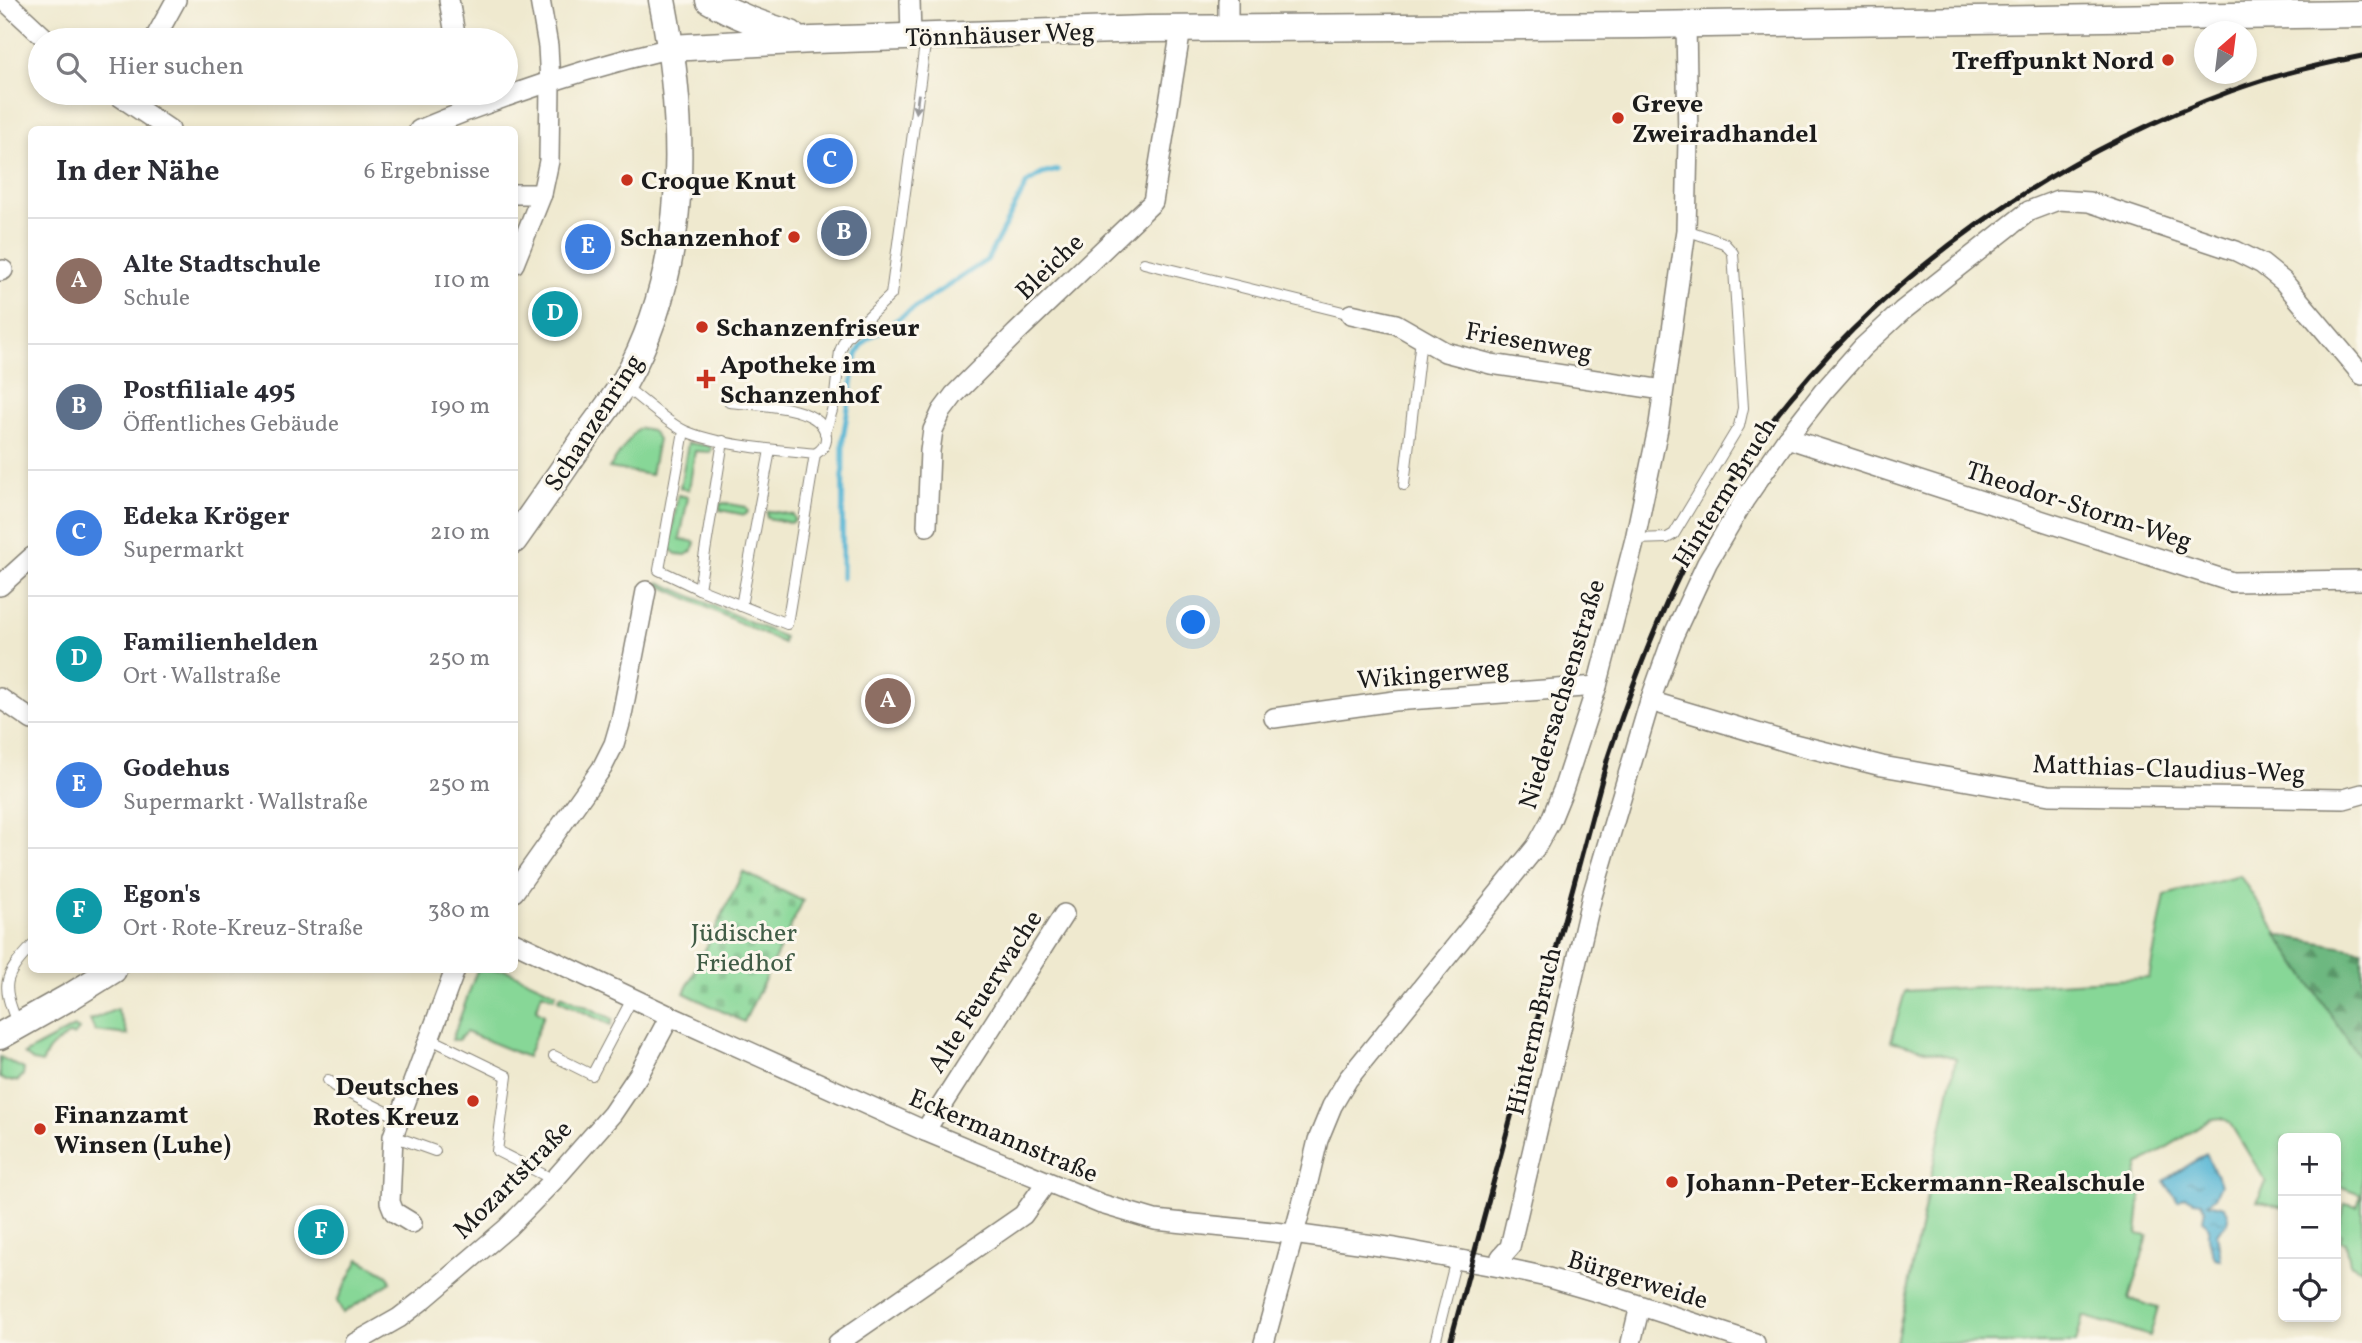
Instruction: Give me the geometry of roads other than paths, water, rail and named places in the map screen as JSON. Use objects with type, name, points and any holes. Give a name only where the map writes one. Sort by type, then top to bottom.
[{"type":"main road","name":"Schanzenring","points":[[518,534],[622,385],[638,356],[665,281],[679,193],[671,48],[662,0]]},
{"type":"main road","name":"Tönnhäuser Weg","points":[[709,0],[756,24],[813,40]]},
{"type":"main road","name":"Tönnhäuser Weg","points":[[671,48],[918,36],[1228,28],[2362,14]]},
{"type":"main road","points":[[9,1031],[108,973]]},
{"type":"street","points":[[4,0],[34,28]]},
{"type":"street","points":[[161,28],[176,0]]},
{"type":"street","points":[[449,0],[454,28]]},
{"type":"street","points":[[518,254],[542,194],[549,161],[548,46],[540,0]]},
{"type":"street","points":[[910,0],[918,36]]},
{"type":"street","points":[[1228,0],[1228,28]]},
{"type":"street","name":"Niedersachsenstraße","points":[[1264,1343],[1318,1140],[1332,1106],[1348,1079],[1536,847],[1563,790],[1597,687],[1635,539],[1659,425],[1686,230],[1686,24]]},
{"type":"street","name":"Bleiche","points":[[927,526],[930,451],[933,430],[942,411],[954,395],[1153,202],[1181,29]]},
{"type":"street","points":[[518,90],[671,48]]},
{"type":"street","points":[[136,105],[165,126]]},
{"type":"street","points":[[426,126],[462,105]]},
{"type":"street","points":[[518,194],[542,194]]},
{"type":"street","name":"Hinterm Bruch","points":[[1505,1268],[1501,1257],[1510,1247],[1592,896],[1650,701],[1674,634],[1707,563],[1745,499],[1787,438],[1854,357],[1902,311],[2029,211],[2058,200],[2089,202],[2236,251],[2262,264],[2283,281],[2362,374]]},
{"type":"street","name":"Friesenweg","points":[[1351,314],[1396,324],[1445,352],[1491,364],[1663,390]]},
{"type":"street","name":"Theodor-Storm-Weg","points":[[1787,438],[2232,582],[2362,580]]},
{"type":"street","points":[[0,586],[28,561]]},
{"type":"street","points":[[518,886],[603,768],[614,744],[646,590]]},
{"type":"street","name":"Wikingerweg","points":[[1274,718],[1394,701],[1597,687]]},
{"type":"street","points":[[0,698],[28,717]]},
{"type":"street","name":"Matthias-Claudius-Weg","points":[[1650,701],[1794,744],[1882,766],[2049,795],[2344,799],[2362,794]]},
{"type":"street","name":"Alte Feuerwache","points":[[925,1131],[1064,914]]},
{"type":"street","name":"Eckermannstraße","points":[[518,944],[632,999],[925,1131],[1101,1204],[1154,1220],[1293,1234],[1505,1268]]},
{"type":"street","points":[[412,1223],[394,1212],[390,1202],[396,1127],[454,973]]},
{"type":"street","name":"Mozartstraße","points":[[355,1343],[399,1318],[425,1298],[507,1228],[554,1180],[612,1114],[639,1074],[670,1016]]},
{"type":"street","points":[[838,1343],[1023,1215],[1046,1183]]},
{"type":"street","name":"Bürgerweide","points":[[1505,1268],[1542,1276],[1755,1343]]},
{"type":"street","points":[[1631,1343],[1640,1306]]},
{"type":"lane","points":[[684,430],[659,570],[787,624],[815,454],[823,447],[834,404],[840,351],[845,339],[891,295],[918,36]]},
{"type":"lane","points":[[1635,539],[1667,538],[1674,534],[1739,426],[1743,408],[1733,253],[1724,243],[1686,230]]},
{"type":"lane","points":[[1144,263],[1351,314]]},
{"type":"lane","points":[[1404,485],[1421,339]]},
{"type":"lane","points":[[622,385],[684,430],[770,450],[815,454]]},
{"type":"lane","points":[[729,402],[799,411],[814,417],[825,433]]},
{"type":"lane","points":[[699,589],[723,441]]},
{"type":"lane","points":[[741,606],[770,450]]},
{"type":"lane","points":[[9,1031],[7,981],[20,958],[28,950]]},
{"type":"lane","points":[[554,1056],[592,1075],[632,999]]},
{"type":"lane","points":[[429,1037],[507,1076],[497,1152],[554,1180]]},
{"type":"lane","points":[[328,1080],[435,1151]]},
{"type":"lane","points":[[1435,1343],[1456,1259]]},
{"type":"water","points":[[2206,1154],[2221,1184],[2215,1197],[2208,1203],[2224,1207],[2229,1216],[2228,1222],[2217,1233],[2221,1260],[2215,1258],[2209,1243],[2209,1228],[2203,1220],[2205,1208],[2202,1202],[2185,1197],[2178,1201],[2164,1181]]},
{"type":"waterway","points":[[842,578],[843,438],[857,354],[869,338],[987,260],[1027,183],[1042,174],[1058,170]]},
{"type":"railway","points":[[1450,1343],[1608,757],[1639,670],[1675,585],[1695,543],[1742,463],[1815,369],[1866,317],[1919,269],[1976,225],[2099,150],[2164,118],[2247,85],[2362,56]]},
{"type":"place","name":"Treffpunkt Nord","points":[[2168,60]]},
{"type":"place","name":"Greve Zweiradhandel","points":[[1618,118]]},
{"type":"place","name":"Edeka Kröger","points":[[830,161]]},
{"type":"place","name":"Croque Knut","points":[[627,180]]},
{"type":"place","name":"Postfiliale 495","points":[[844,233]]},
{"type":"place","name":"Schanzenhof","points":[[794,237]]},
{"type":"place","name":"Godehus","points":[[588,247]]},
{"type":"place","name":"Familienhelden","points":[[555,314]]},
{"type":"place","name":"Schanzenfriseur","points":[[702,327]]},
{"type":"place","name":"Apotheke im Schanzenhof","points":[[706,379]]},
{"type":"place","name":"Alte Stadtschule","points":[[888,701]]},
{"type":"place","name":"Deutsches Rotes Kreuz","points":[[473,1101]]},
{"type":"place","name":"Finanzamt Winsen (Luhe)","points":[[40,1129]]},
{"type":"place","name":"Johann-Peter-Eckermann-Realschule","points":[[1672,1182]]},
{"type":"place","name":"Egon's","points":[[321,1232]]},
{"type":"park label","name":"Jüdischer Friedhof","points":[[744,947]]}]
